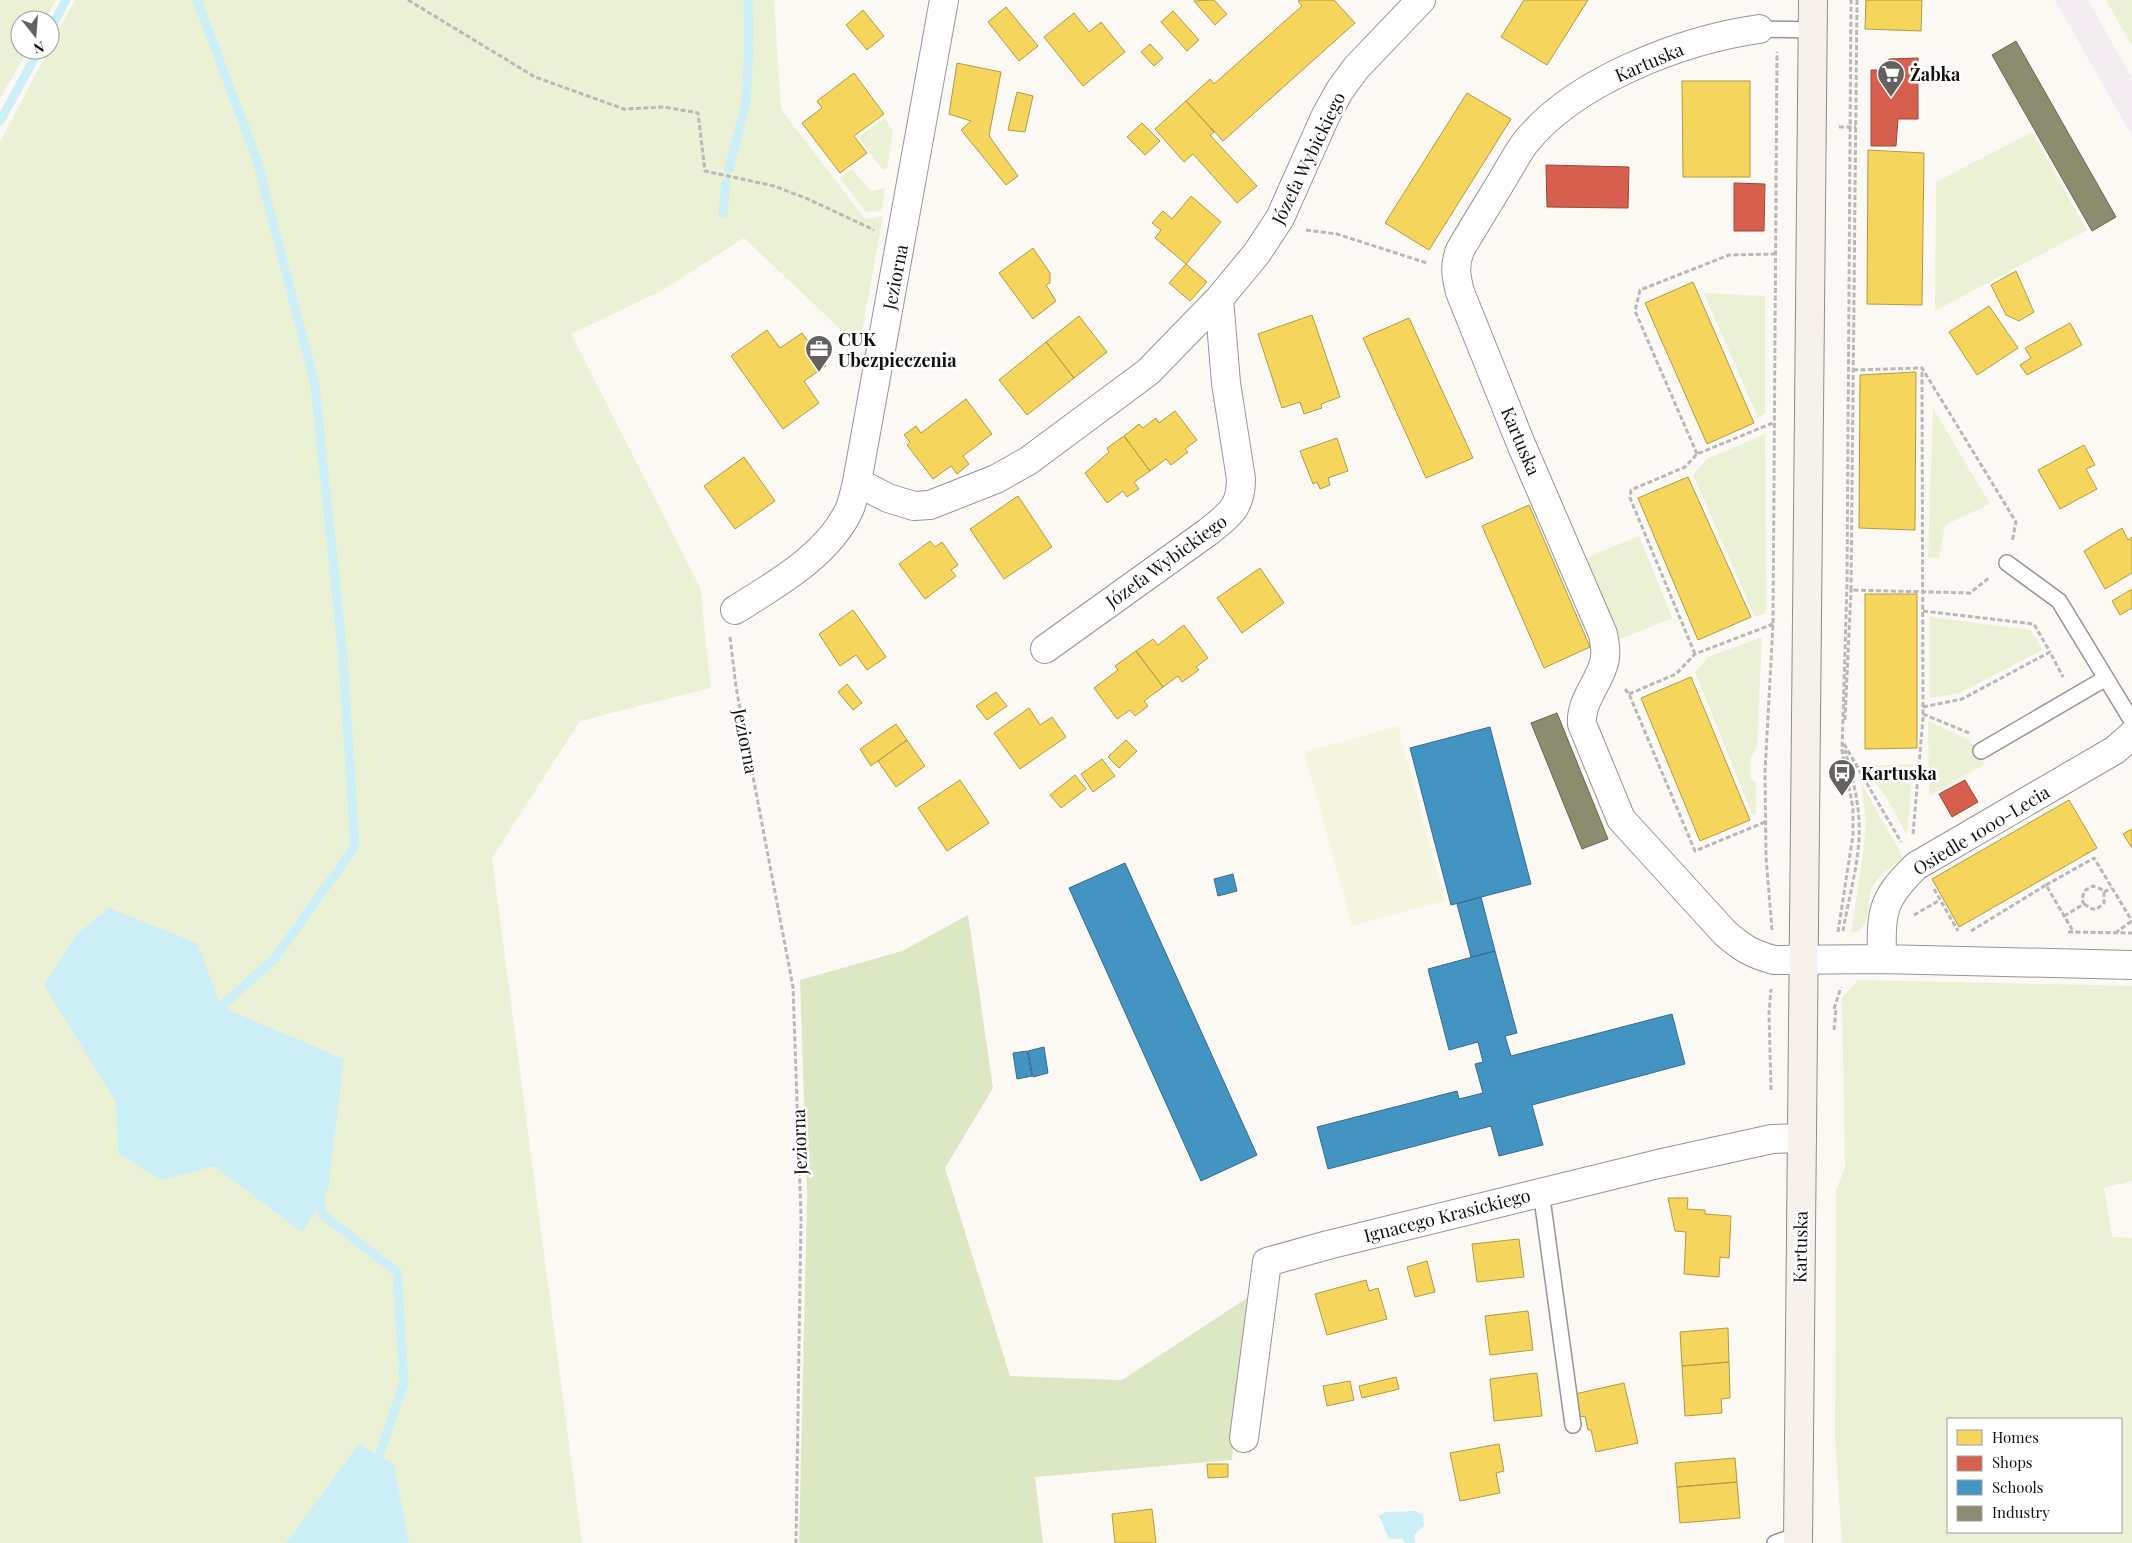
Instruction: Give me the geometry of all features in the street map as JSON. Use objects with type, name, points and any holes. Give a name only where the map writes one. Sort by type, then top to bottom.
[{"type":"main road","name":"Kartuska","points":[[1790,1540],[1804,1010],[1804,844],[1807,720],[1811,262],[1810,126],[1813,0]]},
{"type":"street","name":"Jeziorna","points":[[734,610],[790,576],[835,533],[850,507],[857,482],[944,0]]},
{"type":"street","name":"Józefa Wybickiego","points":[[857,482],[888,498],[914,506],[930,505],[996,480],[1028,461],[1148,372],[1219,299],[1257,252],[1275,227],[1326,115],[1340,90],[1356,68],[1421,0]]},
{"type":"street","name":"Kartuska","points":[[1768,28],[1697,42],[1661,55],[1597,84],[1562,108],[1541,125],[1524,144],[1460,250],[1455,270],[1460,292],[1521,444],[1603,634],[1606,649],[1604,664],[1581,713],[1582,724],[1621,818],[1725,933],[1743,949],[1774,960],[1804,959]]},
{"type":"street","name":"Józefa Wybickiego","points":[[1046,649],[1208,532],[1231,514],[1238,503],[1241,495],[1241,480],[1226,383],[1219,299]]},
{"type":"street","name":"Osiedle 1000-Lecia","points":[[1882,959],[1881,922],[1886,902],[1897,884],[1916,866],[2115,750],[2132,735]]},
{"type":"street","points":[[1804,959],[2132,965]]},
{"type":"street","name":"Ignacego Krasickiego","points":[[1244,1438],[1267,1262],[1541,1192],[1772,1139],[1802,1138]]},
{"type":"lane","name":"Kartuska","points":[[1768,28],[1813,30]]},
{"type":"lane","points":[[2007,563],[2059,601],[2132,721]]},
{"type":"lane","points":[[1981,751],[2106,678]]},
{"type":"lane","points":[[1541,1192],[1572,1425]]},
{"type":"path","points":[[408,0],[536,77],[624,109],[664,107],[698,113],[705,171],[774,186],[808,199],[901,243]]},
{"type":"path","points":[[1768,28],[1776,254],[1773,624],[1765,772],[1765,822],[1774,960],[1769,1014],[1836,1009],[1841,988],[1837,938],[1852,835],[1853,808],[1842,751],[1847,545],[1851,0]]},
{"type":"path","points":[[1839,960],[1857,852],[1859,822],[1855,787],[1844,746],[1851,590],[1857,0]]},
{"type":"path","points":[[1275,227],[1337,234],[1433,265]]},
{"type":"path","points":[[1697,454],[1635,311],[1640,290],[1729,255],[1776,254]]},
{"type":"path","points":[[1853,370],[1922,368]]},
{"type":"path","points":[[1851,590],[1970,594],[2007,563],[2016,522],[1922,368]]},
{"type":"path","points":[[1912,839],[1923,714],[1922,368]]},
{"type":"path","points":[[1695,654],[1630,498],[1631,490],[1686,467],[1697,454],[1775,422]]},
{"type":"path","name":"Jeziorna","points":[[734,610],[730,635],[736,686],[793,987],[801,1217],[796,1543]]},
{"type":"path","points":[[1923,611],[2034,624],[2074,697]]},
{"type":"path","points":[[1629,694],[1676,674],[1695,654],[1773,624]]},
{"type":"path","points":[[1923,707],[1962,699],[2050,652]]},
{"type":"path","points":[[1604,664],[1629,694],[1695,851],[1765,822]]},
{"type":"path","points":[[1923,714],[1973,734],[1981,751]]},
{"type":"path","points":[[1844,746],[1905,849]]},
{"type":"path","points":[[1977,933],[1968,933],[2094,858],[2132,921],[2114,933]]},
{"type":"path","points":[[1932,885],[1959,933],[1950,933]]},
{"type":"path","points":[[2046,885],[2074,932]]},
{"type":"path","points":[[2093,886],[2102,889],[2104,892],[2106,897],[2101,906],[2092,908],[2084,904],[2082,900],[2084,891],[2093,886]]},
{"type":"path","points":[[2104,892],[2112,888]]},
{"type":"path","points":[[1912,916],[1940,900]]},
{"type":"path","points":[[2064,916],[2084,904]]},
{"type":"path","points":[[2064,932],[2132,933]]},
{"type":"shaded area","points":[[2055,0],[2088,0],[2132,78],[2132,136]]},
{"type":"green space","points":[[0,0],[56,0],[50,10],[10,10],[10,60],[22,60],[0,98]]},
{"type":"green space","points":[[75,0],[774,0],[781,109],[865,219],[883,216],[859,347],[744,238],[661,291],[571,334],[700,587],[711,688],[580,721],[492,858],[582,1543],[0,1543],[0,142],[43,60],[60,60],[60,28]]},
{"type":"green space","points":[[2106,0],[2132,0],[2132,46]]},
{"type":"green space","points":[[885,118],[893,131],[887,170],[882,169],[858,137]]},
{"type":"green space","points":[[2032,132],[2087,230],[1935,311],[1936,182]]},
{"type":"green space","points":[[852,169],[871,191],[885,188],[882,211],[866,212],[840,178]]},
{"type":"green space","points":[[1704,293],[1765,296],[1765,413],[1758,418]]},
{"type":"green space","points":[[1933,408],[1990,504],[1945,525],[1939,558],[1928,557]]},
{"type":"green space","points":[[1765,434],[1766,613],[1755,617],[1693,475],[1707,459]]},
{"type":"green space","points":[[1639,536],[1672,618],[1616,641],[1583,559]]},
{"type":"green space","points":[[1930,617],[2031,630],[2042,650],[1960,693],[1930,698]]},
{"type":"green space","points":[[1762,637],[1757,747],[1750,760],[1750,778],[1756,783],[1756,813],[1753,816],[1695,672],[1708,657]]},
{"type":"green space","points":[[1928,721],[1969,740],[1985,764],[1929,796]]},
{"type":"green space","points":[[1398,726],[1445,901],[1352,926],[1304,752]]},
{"type":"green space","points":[[1913,764],[1907,835],[1886,797],[1863,766]]},
{"type":"green space","points":[[1861,783],[1903,857],[1876,881],[1871,890],[1866,920],[1858,931],[1851,933],[1866,821]]},
{"type":"green space","points":[[968,915],[993,1088],[945,1168],[1010,1376],[1122,1380],[1247,1298],[1232,1460],[1035,1477],[1043,1543],[799,1543],[807,1195],[800,980],[902,951]]},
{"type":"green space","points":[[1858,980],[2132,986],[2132,1181],[2104,1188],[2112,1237],[2132,1238],[2132,1543],[1842,1543],[1835,1439],[1836,1191],[1845,1167],[1842,998]]},
{"type":"water","points":[[109,908],[198,944],[221,1007],[344,1059],[328,1190],[302,1232],[214,1166],[161,1180],[119,1154],[116,1102],[44,985],[76,935]]},
{"type":"water","points":[[359,1444],[394,1465],[409,1543],[286,1543]]},
{"type":"water","points":[[1416,1511],[1423,1515],[1424,1526],[1414,1535],[1415,1543],[1405,1543],[1403,1539],[1389,1539],[1379,1516],[1385,1512]]},
{"type":"building: Homes","points":[[1214,0],[1227,14],[1215,25],[1194,1]]},
{"type":"building: Homes","points":[[1299,0],[1334,0],[1355,23],[1223,141],[1186,101],[1210,79],[1214,84],[1302,6]]},
{"type":"building: Homes","points":[[1524,0],[1588,0],[1547,65],[1501,37]]},
{"type":"building: Homes","points":[[1866,0],[1922,0],[1921,31],[1865,29]]},
{"type":"building: Homes","points":[[1006,7],[1038,46],[1019,61],[988,22]]},
{"type":"building: Homes","points":[[863,10],[884,36],[867,50],[846,25]]},
{"type":"building: Homes","points":[[1173,11],[1199,40],[1187,51],[1161,22]]},
{"type":"building: Homes","points":[[1074,13],[1089,32],[1101,22],[1125,52],[1083,86],[1044,37]]},
{"type":"building: Homes","points":[[1150,44],[1163,58],[1154,66],[1141,52]]},
{"type":"building: Homes","points":[[957,63],[1001,72],[989,136],[1018,176],[1006,185],[961,130],[971,121],[949,114]]},
{"type":"building: Homes","points":[[854,73],[884,114],[854,136],[867,153],[840,173],[802,123],[822,108],[817,101]]},
{"type":"building: Homes","points":[[1682,81],[1750,81],[1750,177],[1683,177]]},
{"type":"building: Homes","points":[[1017,92],[1033,96],[1025,132],[1008,130]]},
{"type":"building: Homes","points":[[1467,93],[1511,119],[1429,250],[1385,223]]},
{"type":"building: Homes","points":[[1186,101],[1214,132],[1210,135],[1257,186],[1237,203],[1193,154],[1184,162],[1155,129]]},
{"type":"building: Homes","points":[[1142,123],[1160,141],[1145,155],[1127,137]]},
{"type":"building: Homes","points":[[1868,150],[1924,153],[1922,305],[1867,304]]},
{"type":"building: Homes","points":[[1191,196],[1221,222],[1186,264],[1155,238],[1161,230],[1152,223],[1163,211],[1172,219]]},
{"type":"building: Homes","points":[[1033,248],[1050,273],[1050,283],[1046,285],[1056,301],[1033,319],[999,273]]},
{"type":"building: Homes","points":[[1186,264],[1207,282],[1190,301],[1169,283]]},
{"type":"building: Homes","points":[[2016,271],[2034,312],[2019,321],[2006,315],[1991,285]]},
{"type":"building: Homes","points":[[1693,282],[1754,423],[1707,444],[1645,303]]},
{"type":"building: Homes","points":[[1989,306],[2018,348],[1977,375],[1949,332]]},
{"type":"building: Homes","points":[[1312,315],[1340,397],[1321,404],[1322,408],[1304,414],[1300,402],[1282,408],[1258,334]]},
{"type":"building: Homes","points":[[1079,316],[1107,352],[1074,378],[1046,342]]},
{"type":"building: Homes","points":[[1409,318],[1473,458],[1426,478],[1363,338]]},
{"type":"building: Homes","points":[[2070,323],[2082,345],[2027,375],[2020,365],[2031,358],[2025,348]]},
{"type":"building: Homes","points":[[767,330],[780,348],[802,333],[826,366],[804,381],[819,403],[783,429],[731,356]]},
{"type":"building: Homes","points":[[1046,342],[1074,378],[1027,415],[999,380]]},
{"type":"building: Homes","points":[[1916,372],[1915,530],[1859,528],[1860,375]]},
{"type":"building: Homes","points":[[966,399],[992,434],[963,456],[969,464],[957,474],[951,466],[933,479],[907,445],[910,442],[904,435],[916,426],[921,433]]},
{"type":"building: Homes","points":[[1175,411],[1197,440],[1185,449],[1188,452],[1171,465],[1166,459],[1150,471],[1124,436],[1139,424],[1143,428],[1156,418],[1159,423]]},
{"type":"building: Homes","points":[[1124,436],[1150,471],[1134,482],[1139,489],[1127,497],[1123,491],[1107,503],[1085,473],[1109,452],[1107,448]]},
{"type":"building: Homes","points":[[1337,438],[1348,471],[1328,478],[1330,485],[1320,489],[1317,482],[1313,484],[1300,451]]},
{"type":"building: Homes","points":[[2084,445],[2095,465],[2086,469],[2097,489],[2060,509],[2038,470]]},
{"type":"building: Homes","points":[[744,457],[775,501],[735,529],[704,486]]},
{"type":"building: Homes","points":[[1688,477],[1751,617],[1698,640],[1638,498]]},
{"type":"building: Homes","points":[[1018,496],[1052,547],[1004,579],[970,529]]},
{"type":"building: Homes","points":[[1529,505],[1590,647],[1544,668],[1482,526]]},
{"type":"building: Homes","points":[[2122,528],[2128,540],[2132,537],[2132,573],[2105,589],[2084,551]]},
{"type":"building: Homes","points":[[930,541],[935,547],[942,542],[958,565],[951,570],[956,576],[925,599],[899,564]]},
{"type":"building: Homes","points":[[1260,568],[1284,603],[1242,633],[1217,598]]},
{"type":"building: Homes","points":[[2132,589],[2132,608],[2120,615],[2112,601]]},
{"type":"building: Homes","points":[[1865,594],[1917,594],[1917,748],[1865,749]]},
{"type":"building: Homes","points":[[853,610],[886,657],[867,670],[856,655],[840,666],[819,634]]},
{"type":"building: Homes","points":[[1184,625],[1208,658],[1196,667],[1199,670],[1182,682],[1178,676],[1163,687],[1136,651],[1153,639],[1158,645]]},
{"type":"building: Homes","points":[[1136,651],[1163,687],[1144,701],[1148,706],[1135,716],[1130,710],[1117,719],[1094,688],[1118,670],[1115,666]]},
{"type":"building: Homes","points":[[1691,677],[1750,820],[1700,841],[1641,698]]},
{"type":"building: Homes","points":[[847,684],[862,703],[853,710],[838,692]]},
{"type":"building: Homes","points":[[996,692],[1007,706],[987,720],[976,706]]},
{"type":"building: Homes","points":[[1029,708],[1040,725],[1052,717],[1066,737],[1020,769],[994,733]]},
{"type":"building: Homes","points":[[896,724],[907,740],[871,766],[860,749]]},
{"type":"building: Homes","points":[[907,740],[925,766],[896,787],[878,761]]},
{"type":"building: Homes","points":[[1126,740],[1137,751],[1119,768],[1108,757]]},
{"type":"building: Homes","points":[[1102,759],[1115,776],[1093,792],[1081,774]]},
{"type":"building: Homes","points":[[1075,775],[1086,789],[1061,808],[1050,795]]},
{"type":"building: Homes","points":[[960,780],[989,823],[947,851],[918,808]]},
{"type":"building: Homes","points":[[2069,800],[2097,848],[1959,927],[1932,879]]},
{"type":"building: Homes","points":[[2132,829],[2132,848],[2123,834]]},
{"type":"building: Homes","points":[[1668,1198],[1688,1198],[1687,1209],[1705,1210],[1705,1214],[1731,1216],[1729,1258],[1720,1257],[1719,1277],[1684,1274],[1686,1232],[1675,1231]]},
{"type":"building: Homes","points":[[1519,1239],[1524,1277],[1477,1282],[1472,1244]]},
{"type":"building: Homes","points":[[1427,1261],[1435,1292],[1415,1297],[1407,1267]]},
{"type":"building: Homes","points":[[1366,1280],[1369,1291],[1378,1288],[1387,1319],[1327,1335],[1315,1294]]},
{"type":"building: Homes","points":[[1528,1311],[1533,1350],[1490,1355],[1485,1316]]},
{"type":"building: Homes","points":[[1728,1328],[1729,1362],[1682,1366],[1680,1332]]},
{"type":"building: Homes","points":[[1729,1362],[1730,1398],[1721,1399],[1722,1413],[1685,1416],[1682,1366]]},
{"type":"building: Homes","points":[[1537,1373],[1542,1416],[1494,1421],[1490,1379]]},
{"type":"building: Homes","points":[[1396,1377],[1399,1389],[1362,1398],[1359,1386]]},
{"type":"building: Homes","points":[[1350,1381],[1354,1400],[1327,1406],[1323,1386]]},
{"type":"building: Homes","points":[[1624,1383],[1638,1443],[1596,1452],[1591,1430],[1588,1430],[1585,1416],[1580,1417],[1575,1394]]},
{"type":"building: Homes","points":[[1499,1444],[1504,1471],[1496,1473],[1500,1493],[1460,1501],[1450,1453]]},
{"type":"building: Homes","points":[[1735,1458],[1737,1482],[1677,1487],[1675,1463]]},
{"type":"building: Homes","points":[[1207,1464],[1228,1464],[1228,1477],[1208,1478]]},
{"type":"building: Homes","points":[[1737,1482],[1740,1518],[1680,1523],[1677,1487]]},
{"type":"building: Homes","points":[[1152,1509],[1156,1543],[1115,1543],[1112,1514]]},
{"type":"building: Shops","points":[[1918,58],[1918,119],[1898,119],[1896,146],[1871,146],[1871,70],[1889,70],[1889,59]]},
{"type":"building: Shops","points":[[1546,165],[1629,167],[1628,208],[1547,207]]},
{"type":"building: Shops","points":[[1734,183],[1765,184],[1764,231],[1734,231]]},
{"type":"building: Shops","points":[[1965,780],[1978,802],[1952,817],[1939,794]]},
{"type":"building: Schools","points":[[1490,727],[1531,884],[1451,905],[1410,748]]},
{"type":"building: Schools","points":[[1125,863],[1257,1155],[1201,1181],[1069,888]]},
{"type":"building: Schools","points":[[1233,874],[1237,891],[1218,896],[1214,879]]},
{"type":"building: Schools","points":[[1481,897],[1495,951],[1471,957],[1457,904]]},
{"type":"building: Schools","points":[[1495,951],[1517,1033],[1505,1036],[1511,1056],[1672,1014],[1685,1064],[1532,1105],[1543,1145],[1499,1156],[1491,1126],[1328,1169],[1317,1127],[1457,1091],[1459,1099],[1483,1093],[1475,1064],[1483,1062],[1478,1042],[1449,1050],[1428,969]]},
{"type":"building: Schools","points":[[1044,1047],[1048,1073],[1033,1077],[1028,1051]]},
{"type":"building: Schools","points":[[1027,1051],[1032,1076],[1017,1079],[1013,1053]]},
{"type":"building: Industry","points":[[2016,41],[2116,217],[2092,231],[1992,55]]},
{"type":"building: Industry","points":[[1557,713],[1608,839],[1582,849],[1531,723]]},
{"type":"waterway","points":[[60,11],[66,0]]},
{"type":"waterway","points":[[197,0],[257,160],[315,385],[343,657],[355,846],[275,958],[221,1007],[227,1015]]},
{"type":"waterway","points":[[729,169],[746,103],[749,44],[748,0]]},
{"type":"waterway","points":[[0,121],[34,60]]},
{"type":"waterway","points":[[723,213],[726,182]]},
{"type":"waterway","points":[[319,1191],[322,1214],[397,1272],[404,1383],[379,1456]]},
{"type":"place","name":"Żabka","points":[[1891,98]]},
{"type":"place","name":"CUK Ubezpieczenia","points":[[819,373]]},
{"type":"place","name":"Kartuska","points":[[1842,797]]}]
